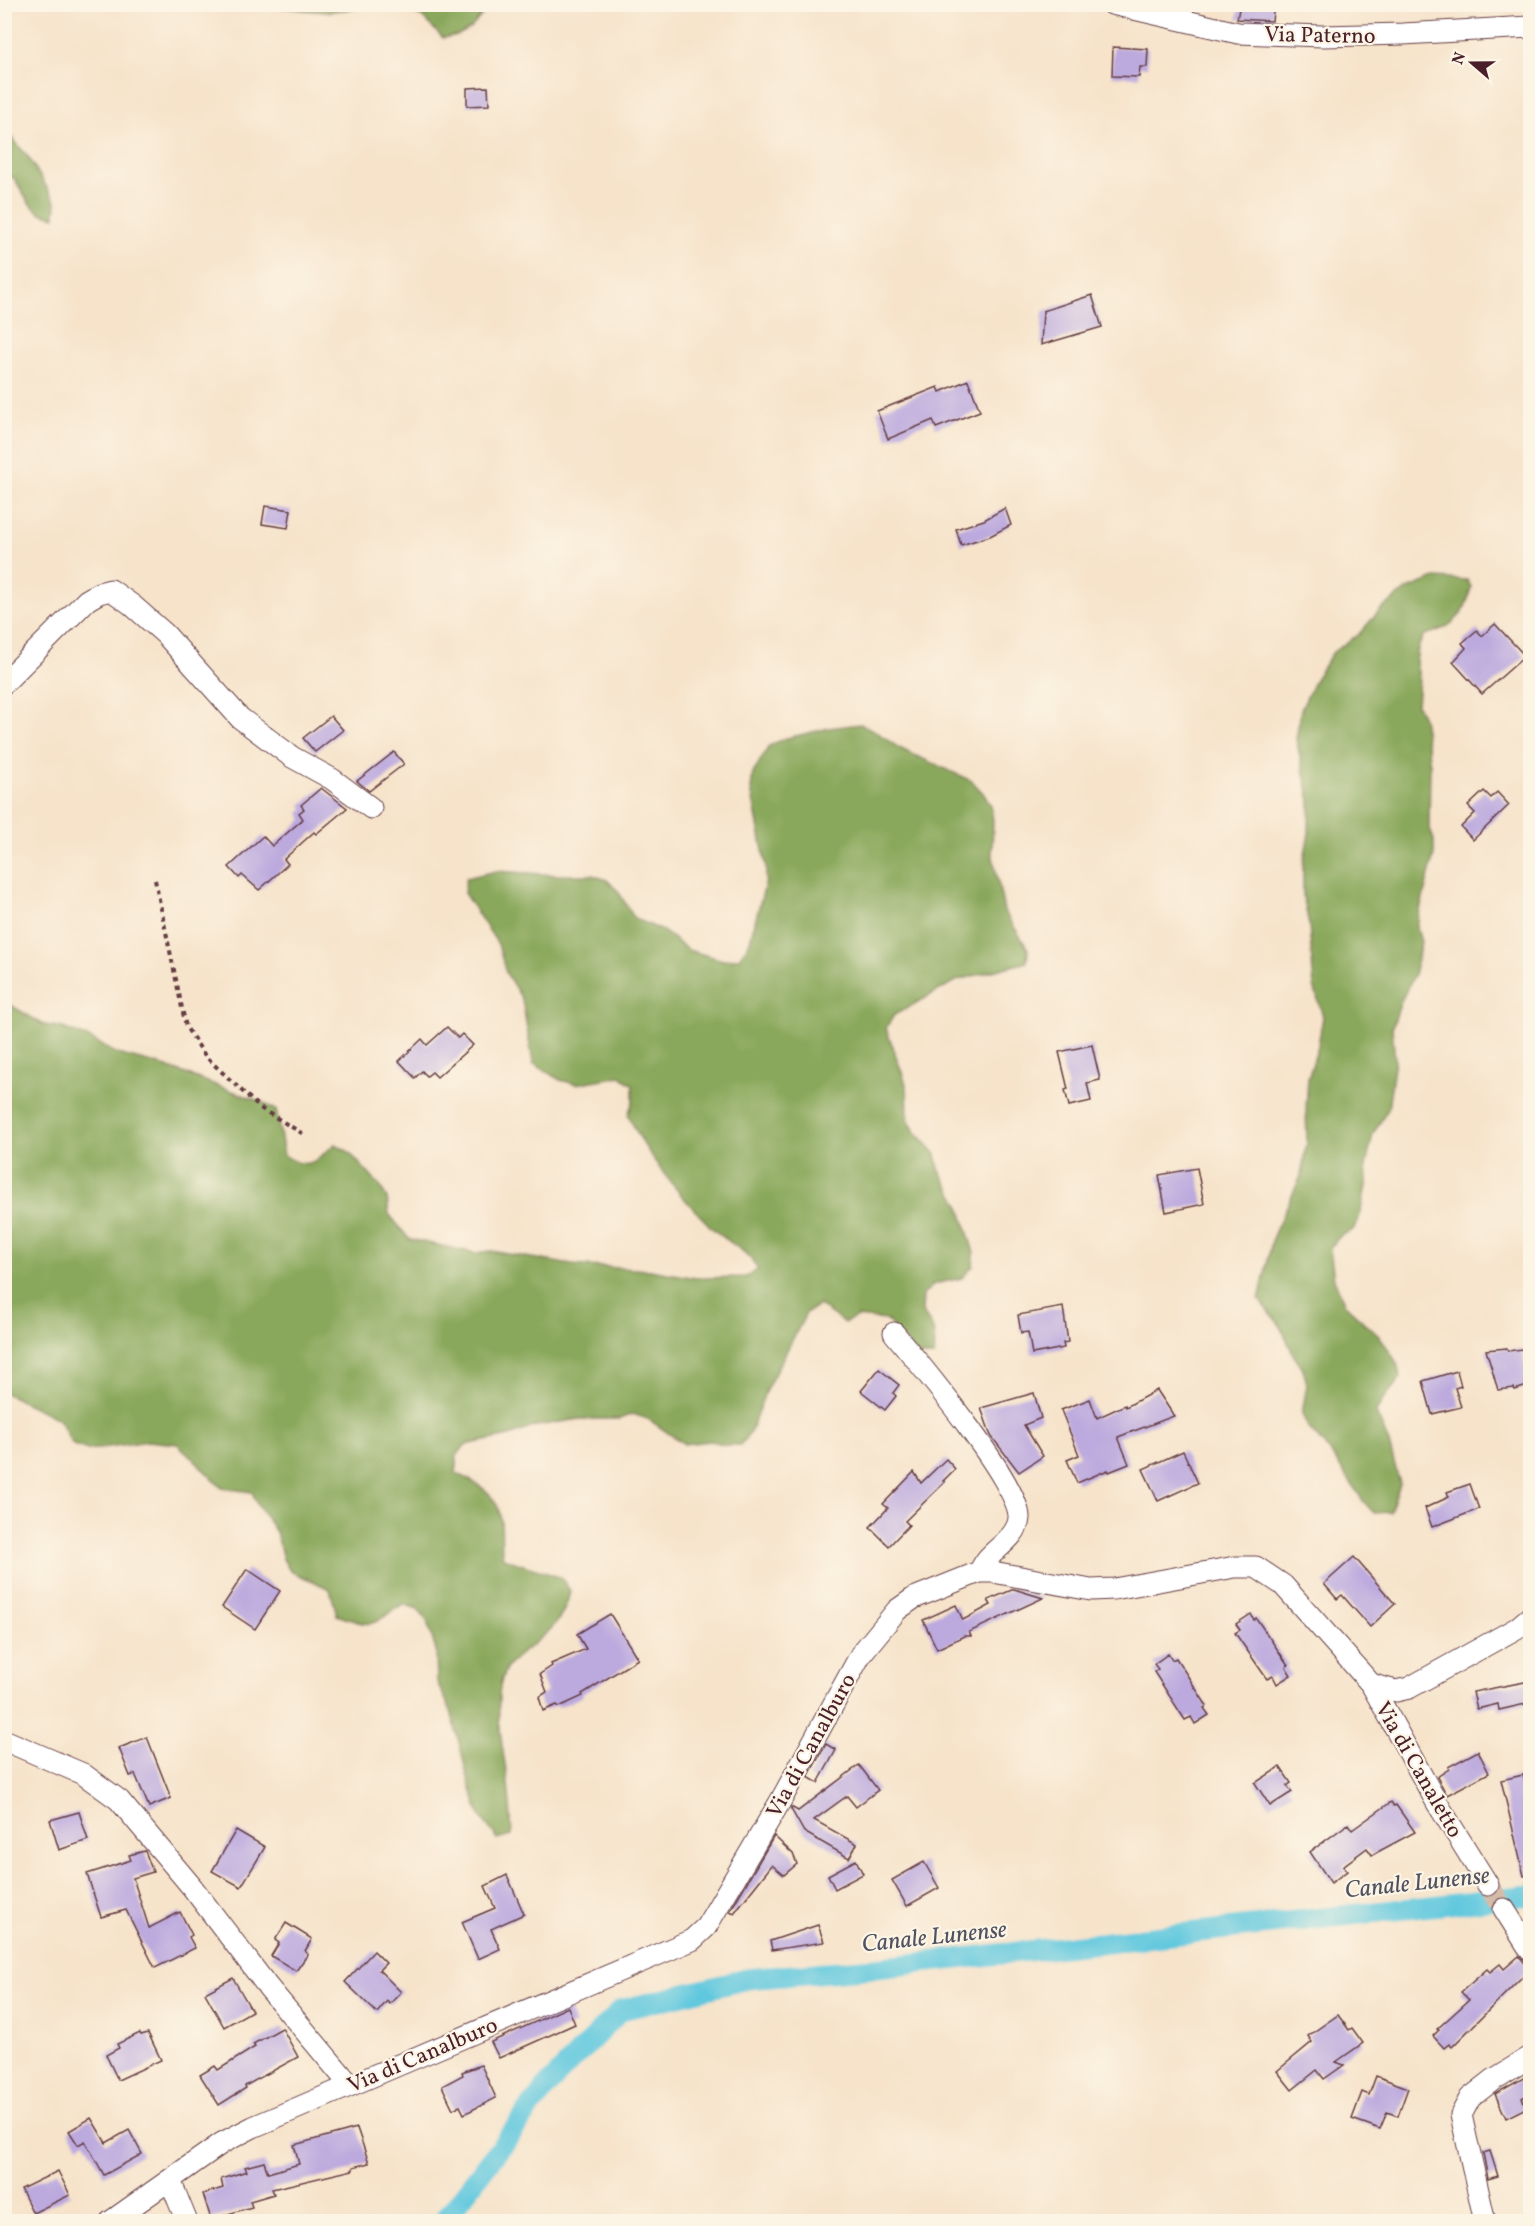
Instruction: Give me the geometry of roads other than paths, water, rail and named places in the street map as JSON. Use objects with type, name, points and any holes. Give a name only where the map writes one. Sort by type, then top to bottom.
[{"type":"street","name":"Via Paterno","points":[[1112,4],[1239,33],[1323,36],[1530,27]]},
{"type":"street","points":[[4,683],[87,600],[99,593],[111,590],[165,634],[240,718],[292,757],[332,779],[371,808]]},
{"type":"street","points":[[894,1333],[994,1462],[1017,1505],[1019,1517],[1017,1527],[987,1559],[979,1572]]},
{"type":"street","name":"Via di Canalburo","points":[[110,2222],[222,2143],[253,2127],[692,1940],[706,1927],[781,1800],[861,1654],[897,1610],[914,1598],[979,1572],[993,1572],[1090,1590],[1114,1589],[1235,1567],[1256,1567],[1282,1585],[1371,1684]]},
{"type":"street","points":[[1371,1684],[1396,1691],[1409,1688],[1517,1628],[1530,1617]]},
{"type":"street","name":"Via di Canaletto","points":[[1371,1684],[1437,1803],[1488,1885]]},
{"type":"street","points":[[4,1740],[83,1774],[119,1800],[192,1887],[268,1988],[350,2085]]},
{"type":"street","points":[[1504,1909],[1530,1950]]},
{"type":"street","points":[[1485,2222],[1461,2115],[1470,2098],[1492,2080],[1530,2057]]},
{"type":"street","points":[[170,2180],[187,2222]]},
{"type":"waterway","name":"Canale Lunense","points":[[443,2222],[548,2085],[621,2010],[747,1979],[875,1968],[1530,1895]]},
{"type":"tunnel","points":[[1488,1885],[1504,1909]]}]
